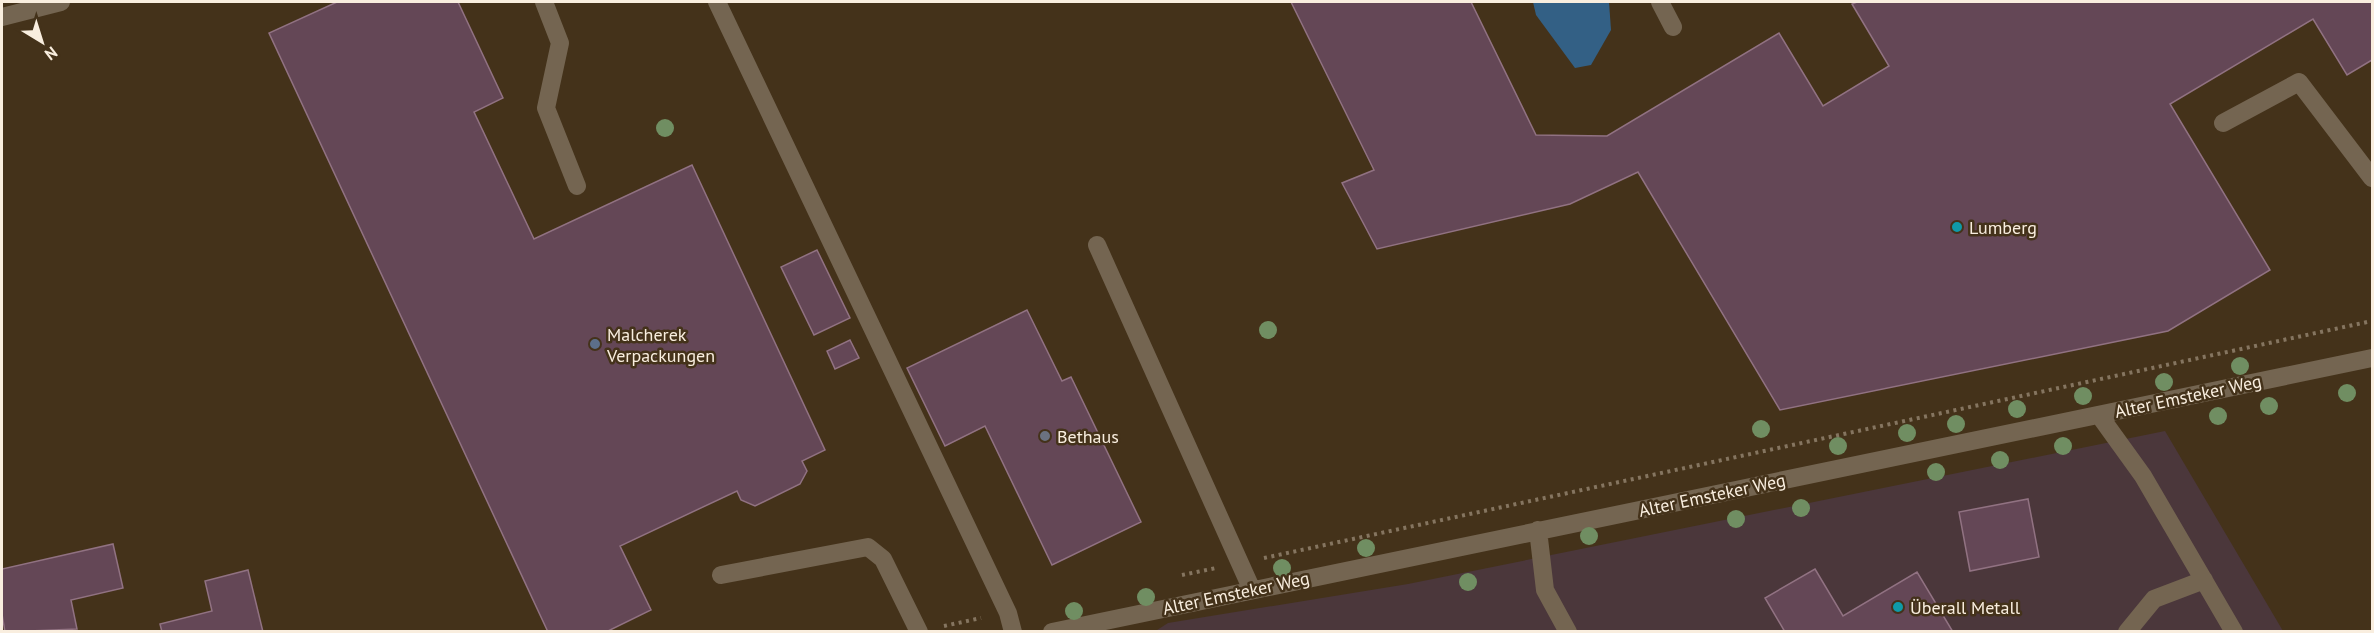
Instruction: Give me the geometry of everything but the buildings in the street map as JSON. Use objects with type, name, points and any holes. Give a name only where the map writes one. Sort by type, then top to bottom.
[{"type":"street","points":[[2,16],[61,2]]},
{"type":"street","points":[[544,2],[560,43],[546,108],[577,186]]},
{"type":"street","points":[[717,2],[1008,613],[1013,632]]},
{"type":"street","points":[[1660,2],[1673,27]]},
{"type":"street","points":[[2223,123],[2300,82],[2373,178]]},
{"type":"street","points":[[1097,245],[1252,590]]},
{"type":"street","name":"Alter Emsteker Weg","points":[[1052,632],[1122,624],[1252,590],[2373,358]]},
{"type":"street","points":[[2099,415],[2143,476],[2234,632]]},
{"type":"street","points":[[1538,530],[1545,590],[1569,632]]},
{"type":"street","points":[[721,575],[868,547],[883,559],[919,631]]},
{"type":"street","points":[[2127,632],[2154,599],[2204,580]]},
{"type":"path","points":[[1170,578],[2373,321]]},
{"type":"path","points":[[919,631],[1008,613]]},
{"type":"shaded area","points":[[2165,431],[2283,631],[1154,632],[1168,623],[1408,584]]},
{"type":"water","points":[[1533,2],[1609,2],[1611,30],[1591,65],[1575,68],[1536,15]]},
{"type":"place","name":"Lumberg","points":[[1957,227]]},
{"type":"place","name":"Malcherek Verpackungen","points":[[595,344]]},
{"type":"place","name":"Bethaus","points":[[1045,436]]},
{"type":"place","name":"Überall Metall","points":[[1898,607]]}]
